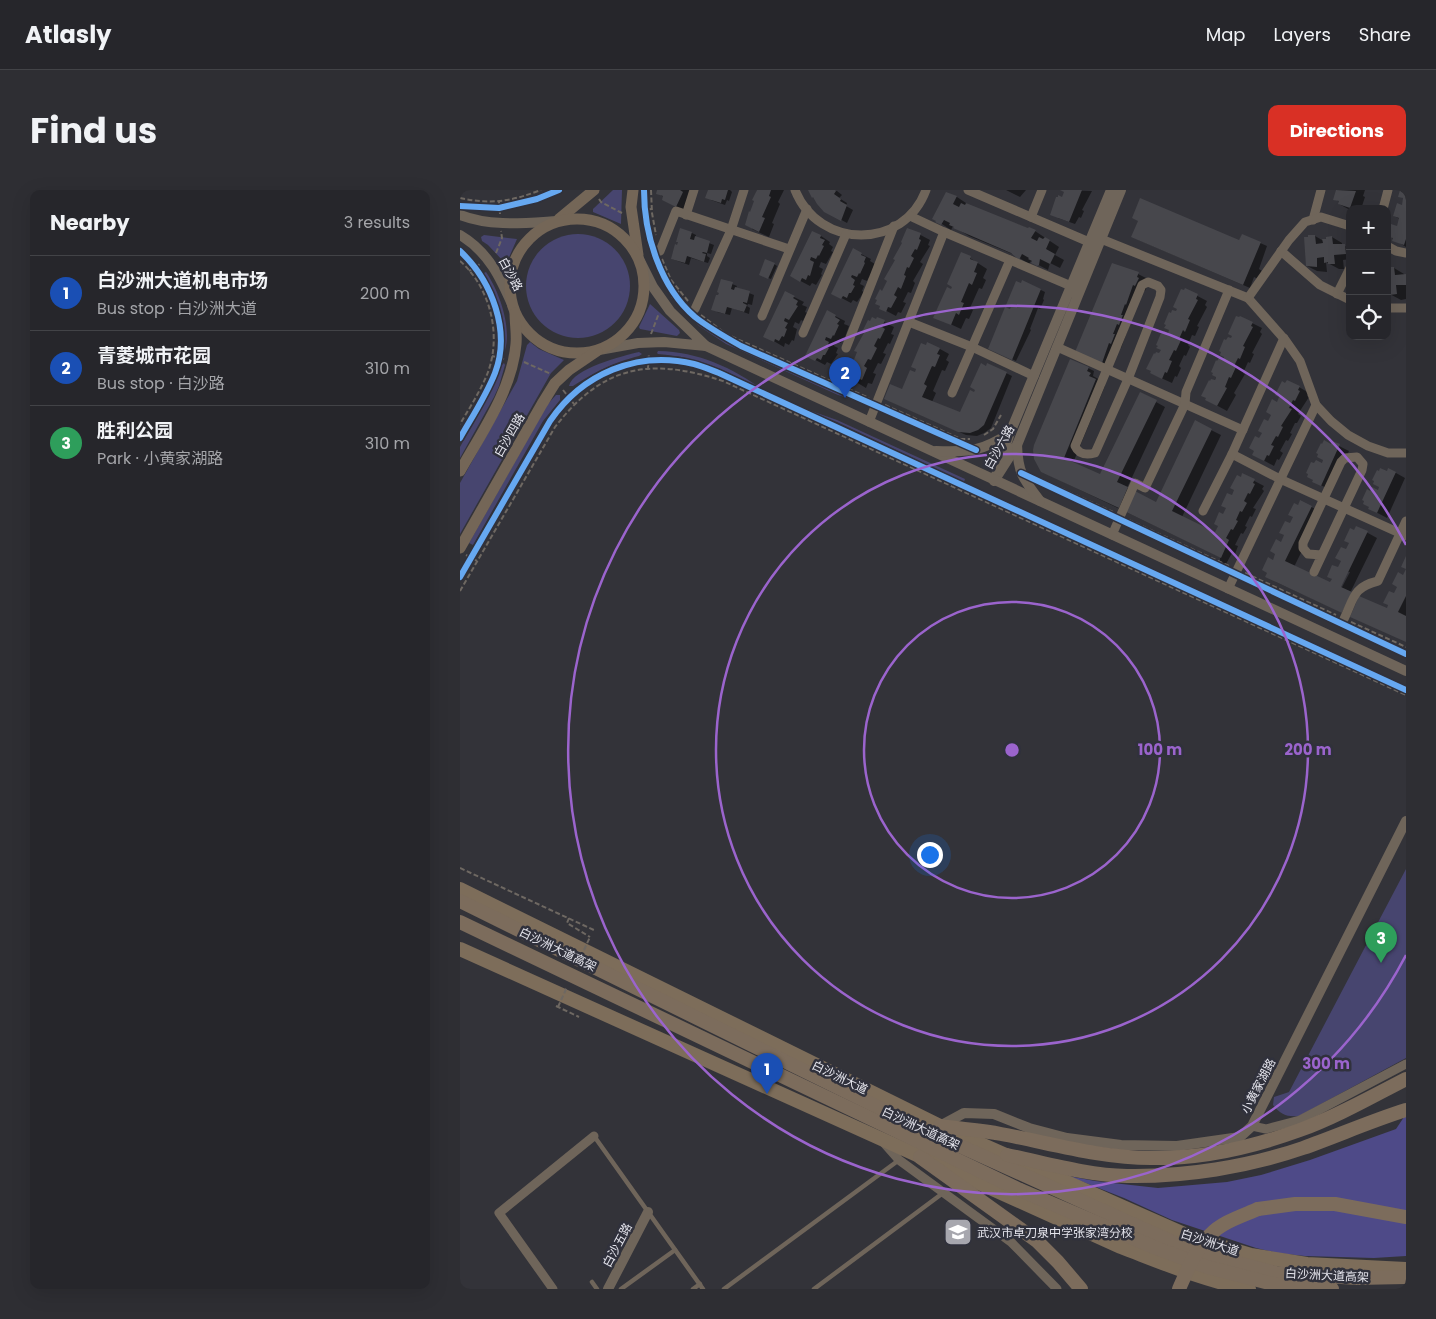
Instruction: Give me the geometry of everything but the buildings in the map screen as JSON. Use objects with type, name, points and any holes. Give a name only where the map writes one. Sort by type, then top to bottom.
[{"type":"highway","name":"白沙洲大道高架","points":[[460,901],[918,1127],[1192,1251],[1276,1273],[1357,1278],[1406,1277]]},
{"type":"highway","name":"白沙洲大道高架","points":[[460,922],[1020,1190],[1156,1248],[1207,1267],[1273,1284],[1332,1289]]},
{"type":"highway","points":[[940,1126],[1001,1134],[1094,1152],[1150,1158],[1206,1155],[1300,1130],[1330,1118],[1406,1079]]},
{"type":"highway","points":[[1007,1155],[1085,1172],[1126,1176],[1161,1175],[1247,1164],[1302,1148],[1400,1112]]},
{"type":"highway","points":[[920,1157],[1037,1241],[1058,1262],[1080,1289]]},
{"type":"highway","points":[[1179,1289],[1190,1263],[1210,1234],[1233,1220],[1258,1209],[1295,1204],[1335,1204],[1406,1216]]},
{"type":"main road","points":[[594,191],[557,221],[539,230],[528,240],[517,255],[512,268],[510,293],[514,309],[524,326],[536,339],[546,346],[558,350],[576,353],[599,350],[618,339],[634,322],[642,303],[645,283],[638,257],[632,211],[633,190]]},
{"type":"main road","points":[[557,221],[571,218],[588,219],[606,224],[624,237],[638,257]]},
{"type":"main road","name":"白沙四路","points":[[460,471],[501,397],[514,360],[517,343],[514,309]]},
{"type":"main road","name":"白沙四路","points":[[468,555],[542,404],[557,382],[569,370],[599,350]]},
{"type":"main road","name":"白沙洲大道","points":[[460,889],[940,1126],[1193,1238],[1251,1255],[1307,1264],[1406,1269]]},
{"type":"main road","points":[[460,949],[1121,1247],[1230,1286],[1249,1289]]},
{"type":"street","points":[[686,215],[694,190]]},
{"type":"street","points":[[692,311],[731,230],[744,190]]},
{"type":"street","points":[[796,190],[803,204],[819,222],[846,234],[866,236],[907,220],[924,196],[926,190]]},
{"type":"street","points":[[1031,217],[1042,190]]},
{"type":"street","name":"白沙六路","points":[[994,481],[1010,433],[1111,190]]},
{"type":"street","name":"白沙六路","points":[[994,481],[1017,445],[1122,190]]},
{"type":"street","points":[[1313,220],[1321,190]]},
{"type":"street","points":[[1384,205],[1388,190]]},
{"type":"street","points":[[971,191],[1089,242]]},
{"type":"street","points":[[762,316],[807,209]]},
{"type":"street","points":[[658,254],[676,211],[790,249]]},
{"type":"street","points":[[460,215],[485,222],[557,221]]},
{"type":"street","points":[[910,216],[1071,286]]},
{"type":"street","points":[[1248,298],[1281,251],[1305,222],[1321,217],[1346,225]]},
{"type":"street","points":[[846,348],[894,226]]},
{"type":"street","points":[[869,422],[944,232]]},
{"type":"street","points":[[803,333],[846,234]]},
{"type":"street","name":"白沙路","points":[[460,235],[483,252],[497,272],[514,309]]},
{"type":"street","points":[[1101,239],[1248,298],[1284,338],[1300,361],[1316,404],[1331,421],[1348,435],[1368,446],[1388,453],[1406,453]]},
{"type":"street","points":[[1391,248],[1406,253]]},
{"type":"street","points":[[1281,251],[1320,285],[1346,298]]},
{"type":"street","points":[[638,257],[653,287],[666,306],[706,346],[1406,671]]},
{"type":"street","points":[[952,393],[1010,260]]},
{"type":"street","points":[[1337,294],[1346,276]]},
{"type":"street","points":[[1148,282],[1154,283],[1161,290],[1160,297],[1128,379],[1095,453],[1087,455],[1081,453],[1075,446],[1142,285],[1148,282]]},
{"type":"street","points":[[1112,535],[1135,483],[1145,488],[1184,404],[1186,392],[1229,290]]},
{"type":"street","points":[[1391,308],[1406,308]]},
{"type":"street","points":[[909,322],[972,347],[1034,376]]},
{"type":"street","points":[[1203,511],[1232,454],[1284,338]]},
{"type":"street","points":[[599,350],[650,342],[706,346]]},
{"type":"street","points":[[1057,348],[1243,430]]},
{"type":"street","points":[[1228,589],[1316,404]]},
{"type":"street","points":[[932,451],[958,452],[976,450],[987,447],[1010,433]]},
{"type":"street","points":[[1017,445],[1018,463],[1021,473],[1040,502]]},
{"type":"street","points":[[1232,454],[1280,479],[1403,535]]},
{"type":"street","points":[[1314,572],[1322,556],[1362,470],[1362,464],[1357,457],[1345,458],[1341,462],[1303,543],[1303,548],[1308,554],[1322,556]]},
{"type":"street","points":[[1344,622],[1357,590],[1364,584],[1378,581],[1403,535],[1406,522]]},
{"type":"street","name":"小黄家湖路","points":[[940,1126],[964,1113],[994,1114],[1029,1128],[1067,1138],[1120,1145],[1178,1146],[1240,1137],[1252,1126],[1406,821]]},
{"type":"street","points":[[1252,1126],[1266,1129],[1300,1120],[1406,1064]]},
{"type":"street","points":[[554,1289],[499,1213],[594,1136]]},
{"type":"street","points":[[880,1138],[899,1160],[1012,1242],[1057,1289]]},
{"type":"street","name":"白沙五路","points":[[608,1289],[648,1212]]},
{"type":"lane","points":[[594,1136],[703,1289]]},
{"type":"lane","points":[[724,1289],[899,1160]]},
{"type":"lane","points":[[814,1289],[943,1193]]},
{"type":"lane","points":[[621,1289],[675,1250]]},
{"type":"lane","points":[[592,1282],[597,1289]]},
{"type":"lane","points":[[693,1289],[700,1284]]},
{"type":"path","points":[[644,190],[663,275],[692,311],[716,332],[741,346],[961,439],[978,439],[993,429],[1001,415]]},
{"type":"path","points":[[651,238],[649,209],[652,190]]},
{"type":"path","points":[[594,191],[601,202],[622,213],[649,209]]},
{"type":"path","points":[[460,206],[499,205],[543,193]]},
{"type":"path","points":[[460,198],[499,205]]},
{"type":"path","points":[[472,267],[496,254],[502,238],[499,205]]},
{"type":"path","points":[[460,261],[472,267],[487,286],[496,308],[500,335],[495,357],[494,373],[462,427]]},
{"type":"path","points":[[648,365],[651,330],[659,313],[678,292]]},
{"type":"path","points":[[495,357],[524,362],[551,374],[574,404]]},
{"type":"path","points":[[460,591],[468,555],[555,427],[574,404],[600,383],[622,372],[657,361]]},
{"type":"path","points":[[632,364],[679,369],[723,381],[1406,695]]},
{"type":"path","points":[[711,370],[870,441],[1406,690]]},
{"type":"path","points":[[602,374],[610,371]]},
{"type":"path","points":[[877,403],[976,450]]},
{"type":"path","points":[[1021,473],[1119,517]]},
{"type":"path","points":[[1034,476],[1344,622],[1406,654]]},
{"type":"path","points":[[460,577],[468,555],[510,489]]},
{"type":"path","points":[[1236,572],[1334,620]]},
{"type":"path","points":[[1344,622],[1406,647]]},
{"type":"path","points":[[460,868],[596,931]]},
{"type":"path","points":[[569,918],[567,923],[590,937]]},
{"type":"shaded area","points":[[613,190],[622,190],[621,224],[593,212],[593,209]]},
{"type":"shaded area","points":[[578,234],[598,238],[607,242],[615,249],[622,257],[626,266],[630,286],[626,306],[622,315],[615,323],[607,330],[598,334],[578,338],[558,334],[549,330],[541,323],[534,315],[530,306],[526,286],[530,266],[534,257],[541,249],[549,242],[558,238]]},
{"type":"shaded area","points":[[484,235],[517,239],[507,262],[504,262],[482,241],[481,237]]},
{"type":"shaded area","points":[[486,272],[500,299],[503,310],[507,331],[505,350],[503,348],[500,319],[495,300],[484,273]]},
{"type":"shaded area","points":[[679,302],[697,320],[725,339],[867,404],[838,395],[726,344],[699,326],[677,304]]},
{"type":"shaded area","points":[[650,304],[679,330],[680,333],[677,336],[640,329],[639,327]]},
{"type":"shaded area","points":[[530,342],[539,349],[564,360],[551,373],[460,534],[460,483],[517,381],[527,345]]},
{"type":"shaded area","points":[[658,351],[688,354],[702,358],[728,369],[766,392],[740,378],[701,362],[688,358],[658,354]]},
{"type":"shaded area","points":[[639,352],[642,354],[597,372],[573,386],[569,386],[572,380],[589,368]]},
{"type":"shaded area","points":[[504,363],[499,386],[494,397],[460,458],[460,447]]},
{"type":"shaded area","points":[[556,395],[560,395],[560,400],[543,421],[473,545],[469,543],[547,405]]},
{"type":"shaded area","points":[[794,405],[837,420],[965,479],[964,482],[837,422]]},
{"type":"shaded area","points":[[1406,869],[1406,1058],[1299,1116],[1284,1115],[1273,1105],[1274,1097],[1289,1092]]},
{"type":"shaded area","points":[[1406,1114],[1406,1256],[1374,1258],[1305,1256],[1277,1253],[1256,1248],[1172,1220],[1124,1198],[1068,1176],[1158,1188],[1227,1182],[1261,1175],[1310,1160],[1396,1129]]},
{"type":"cycle path","points":[[460,206],[499,208],[537,199],[559,190]]},
{"type":"cycle path","points":[[644,190],[647,224],[656,259],[672,291],[695,317],[711,329],[741,346],[976,450]]},
{"type":"cycle path","points":[[460,251],[481,277],[496,307],[501,340],[495,373],[460,438]]},
{"type":"cycle path","points":[[460,577],[550,421],[563,404],[578,390],[613,370],[632,363],[652,360],[673,361],[694,364],[719,373],[1406,690]]},
{"type":"cycle path","points":[[1021,473],[1406,654]]},
{"type":"place","name":"青菱城市花园","points":[[845,398]]},
{"type":"place","name":"胜利公园","points":[[1381,963]]},
{"type":"place","name":"白沙洲大道机电市场","points":[[767,1094]]},
{"type":"place","name":"武汉市卓刀泉中学张家湾分校","points":[[958,1232]]}]
